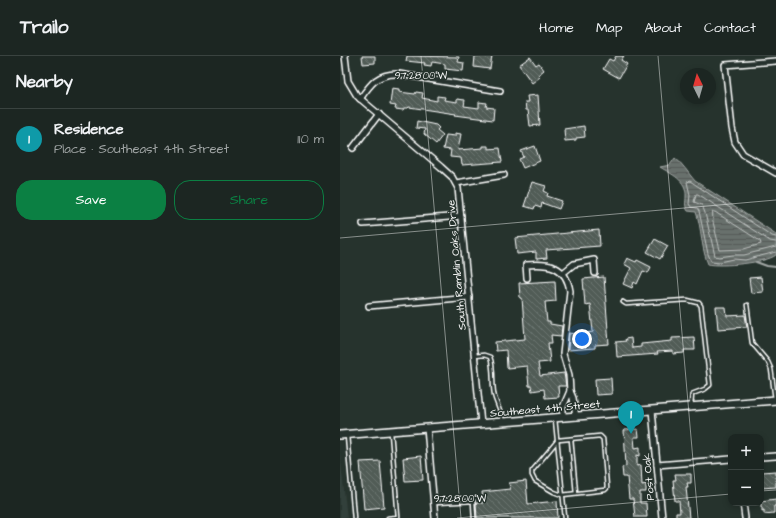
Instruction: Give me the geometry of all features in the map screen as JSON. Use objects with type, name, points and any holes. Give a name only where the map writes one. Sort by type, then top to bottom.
[{"type":"main road","name":"Southeast 4th Street","points":[[343,434],[775,400]]},
{"type":"street","name":"South Ramblin Oaks Drive","points":[[345,56],[348,82],[360,99],[441,167],[456,183],[460,195],[481,424]]},
{"type":"street","points":[[776,61],[725,64],[732,132],[735,142],[743,154],[776,173]]},
{"type":"street","points":[[360,99],[374,81],[379,77],[388,74],[399,74],[500,91]]},
{"type":"street","points":[[353,148],[379,114]]},
{"type":"street","points":[[456,183],[504,175]]},
{"type":"street","points":[[363,224],[462,216]]},
{"type":"street","points":[[563,273],[574,264],[594,260],[595,273]]},
{"type":"street","points":[[528,278],[526,265],[548,264],[563,273],[567,278],[570,291],[562,347],[569,375],[570,391],[573,398],[576,416]]},
{"type":"street","points":[[369,306],[469,297]]},
{"type":"street","points":[[559,418],[570,391]]},
{"type":"street","name":"Post Oak","points":[[652,410],[662,518]]},
{"type":"street","points":[[427,428],[435,518]]},
{"type":"street","points":[[764,457],[776,456]]},
{"type":"street","points":[[657,465],[728,460]]},
{"type":"street","points":[[743,506],[745,518]]},
{"type":"lane","points":[[623,302],[626,304],[687,300],[699,303],[701,306],[710,384],[705,389],[692,394],[690,401],[691,407]]},
{"type":"lane","points":[[747,305],[752,343],[768,362],[771,369],[775,400]]},
{"type":"lane","points":[[474,356],[484,355],[490,357],[492,363],[495,397],[499,404],[503,422]]},
{"type":"lane","points":[[559,418],[558,440],[565,518]]},
{"type":"lane","points":[[388,518],[398,517],[390,431]]},
{"type":"lane","points":[[343,434],[354,518]]},
{"type":"lane","points":[[600,436],[603,439],[606,489],[562,495],[554,492],[535,480],[532,475],[532,471],[558,440],[600,436]]},
{"type":"lane","points":[[571,439],[576,493]]},
{"type":"lane","points":[[434,503],[473,501],[474,518]]},
{"type":"shaded area","points":[[340,453],[347,518],[340,518]]},
{"type":"water","points":[[675,158],[695,181],[776,234],[776,255],[771,258],[743,264],[708,264],[696,212],[688,211],[686,207],[686,190],[678,178],[660,167],[670,165]]},
{"type":"building","points":[[362,56],[375,56],[375,63],[363,64]]},
{"type":"building","points":[[407,56],[459,57],[458,62],[464,63],[463,71],[445,69],[445,64],[432,62],[431,66],[424,65],[425,63],[406,61]]},
{"type":"building","points":[[475,56],[492,56],[490,69],[474,67]]},
{"type":"building","points":[[616,56],[624,56],[621,60],[627,64],[619,78],[603,69],[609,59],[613,61]]},
{"type":"building","points":[[530,57],[536,65],[539,63],[544,70],[538,75],[540,77],[532,83],[519,65]]},
{"type":"building","points":[[392,88],[399,89],[399,92],[415,94],[416,92],[423,93],[422,98],[437,101],[437,96],[445,97],[444,100],[457,102],[457,99],[465,100],[464,106],[479,108],[479,102],[487,103],[486,107],[494,108],[493,120],[409,107],[404,108],[403,110],[395,109],[396,106],[390,105]]},
{"type":"building","points":[[538,95],[540,125],[530,126],[528,110],[526,110],[525,102],[528,102],[527,96]]},
{"type":"building","points":[[417,121],[436,125],[439,128],[437,130],[443,135],[436,144],[424,134],[425,129],[416,128]]},
{"type":"building","points":[[584,126],[585,137],[565,141],[564,129]]},
{"type":"building","points":[[455,133],[461,134],[458,150],[483,148],[483,146],[488,146],[488,149],[500,148],[502,162],[462,165],[461,158],[450,157],[451,150],[443,149],[446,135],[455,136]]},
{"type":"building","points":[[535,146],[540,161],[523,168],[519,159],[524,157],[521,151]]},
{"type":"building","points":[[532,182],[546,186],[544,191],[548,193],[547,196],[562,201],[559,209],[542,203],[541,208],[535,206],[534,209],[524,206]]},
{"type":"building","points":[[599,230],[600,246],[546,250],[547,258],[536,259],[536,252],[517,254],[515,238]]},
{"type":"building","points":[[655,239],[668,246],[660,259],[647,252]]},
{"type":"building","points":[[627,258],[636,262],[637,260],[651,267],[648,273],[643,271],[637,284],[634,282],[632,288],[623,284],[631,268],[624,264]]},
{"type":"building","points":[[604,277],[609,344],[595,345],[595,348],[568,350],[569,333],[578,334],[593,332],[590,304],[585,305],[583,279]]},
{"type":"building","points":[[761,277],[763,292],[751,293],[749,278]]},
{"type":"building","points":[[555,281],[556,301],[545,302],[547,322],[562,326],[561,336],[551,335],[552,343],[548,343],[550,362],[538,363],[540,376],[564,373],[566,386],[558,386],[559,397],[545,398],[544,389],[532,391],[531,386],[529,386],[527,366],[507,368],[506,350],[496,351],[495,342],[525,339],[522,298],[520,298],[519,283]]},
{"type":"building","points":[[716,307],[726,307],[727,316],[745,315],[747,327],[718,329]]},
{"type":"building","points":[[694,337],[695,350],[684,350],[684,353],[673,354],[673,351],[657,352],[658,354],[617,357],[616,342],[626,341],[625,339],[631,338],[632,348],[641,347],[641,344],[672,341],[672,338]]},
{"type":"building","points":[[611,378],[612,394],[596,395],[595,379]]},
{"type":"building","points":[[638,429],[639,437],[634,437],[635,448],[640,447],[640,456],[637,455],[637,466],[641,465],[642,485],[646,484],[646,492],[640,492],[640,503],[646,503],[647,517],[635,517],[633,499],[629,499],[627,477],[623,477],[622,467],[626,466],[624,430]]},
{"type":"building","points":[[421,456],[423,480],[405,481],[403,458]]},
{"type":"building","points":[[380,461],[384,507],[364,509],[360,462]]},
{"type":"building","points":[[776,471],[776,487],[764,488],[764,472]]},
{"type":"building","points":[[675,474],[691,474],[691,483],[687,483],[688,487],[686,487],[689,518],[676,518],[676,513],[680,513],[679,501],[675,501],[673,480],[676,480]]},
{"type":"building","points":[[526,481],[528,504],[557,501],[558,518],[477,518],[476,503],[483,503],[482,492],[510,489],[509,483]]},
{"type":"building","points":[[776,499],[774,513],[764,514],[764,510],[762,511],[761,506],[764,506],[764,501]]},
{"type":"waterway","points":[[756,262],[767,266],[776,267]]},
{"type":"place","name":"Residence","points":[[631,434]]}]
